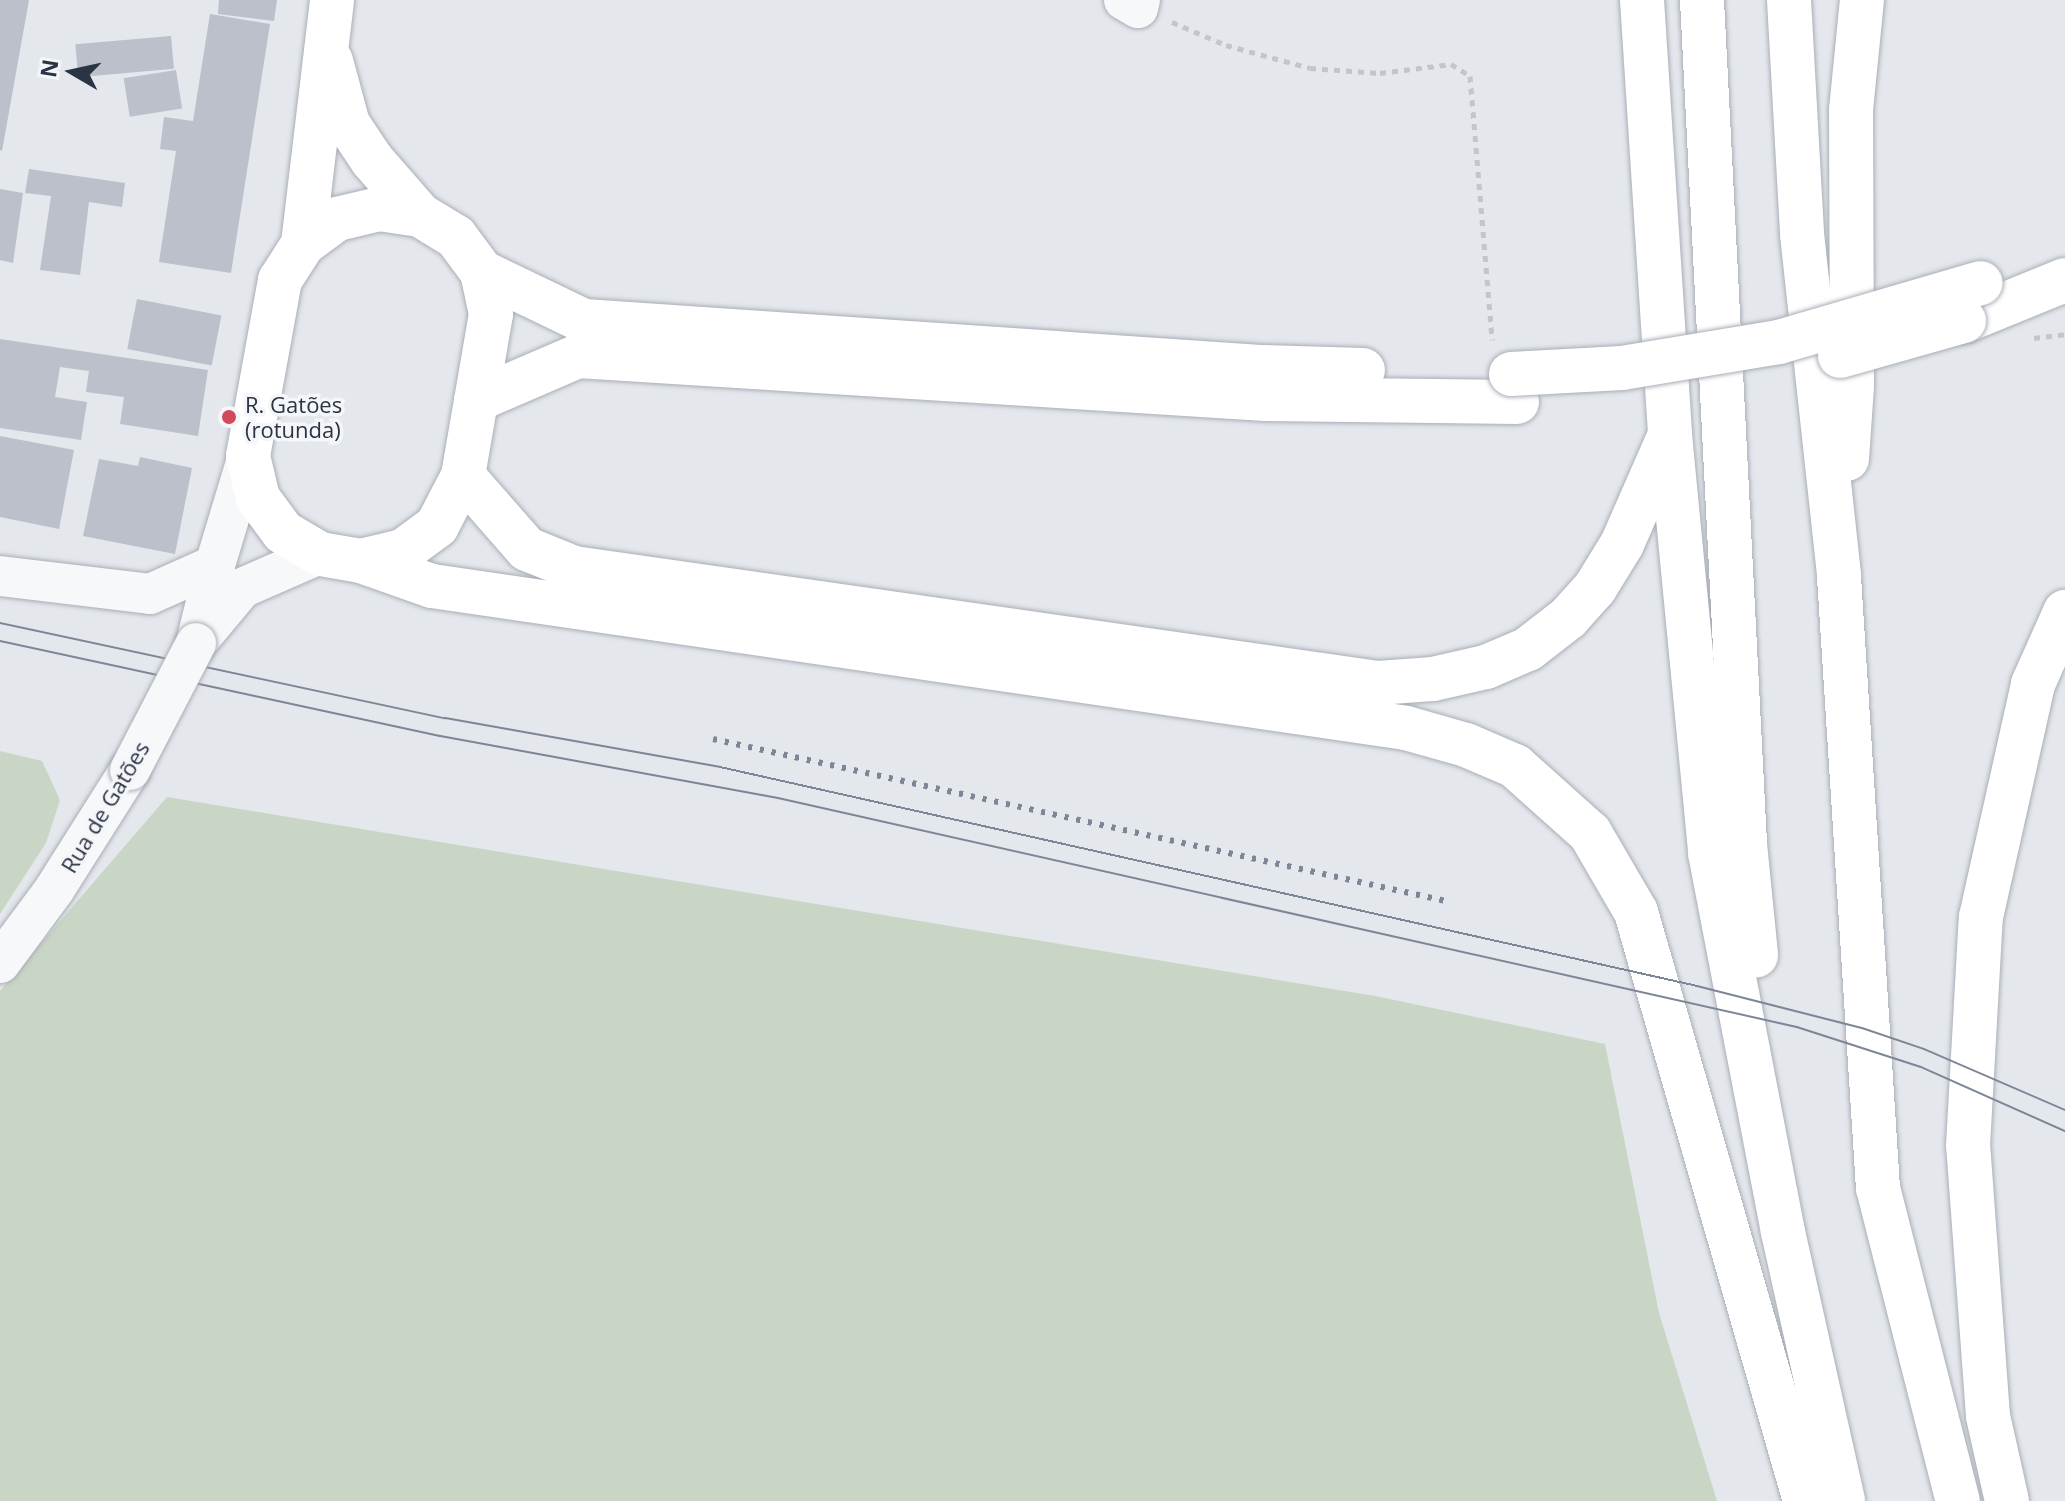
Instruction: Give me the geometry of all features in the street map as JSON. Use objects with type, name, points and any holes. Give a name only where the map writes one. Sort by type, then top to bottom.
[{"type":"main road","points":[[1642,0],[1670,435],[1710,853],[1783,1232],[1843,1501]]},
{"type":"main road","points":[[1702,0],[1745,844],[1783,1232]]},
{"type":"main road","points":[[1789,0],[1802,234],[1839,577],[1878,1188],[1958,1501]]},
{"type":"main road","points":[[1839,577],[1852,386],[1851,110],[1862,0]]},
{"type":"main road","points":[[328,20],[348,124],[372,160],[420,215],[456,237],[482,272],[491,314],[463,476],[437,526],[403,551],[341,558]]},
{"type":"main road","points":[[303,244],[328,20]]},
{"type":"main road","points":[[420,215],[379,209],[337,219],[303,244],[280,280],[248,456],[258,498],[283,532],[341,558],[432,586],[1406,728],[1466,745],[1515,766],[1590,833],[1636,912],[1805,1501]]},
{"type":"main road","points":[[1972,302],[2065,247]]},
{"type":"main road","points":[[482,272],[584,321],[1506,383],[1627,396],[1785,371],[1972,302],[2065,280]]},
{"type":"main road","points":[[476,400],[578,356],[1266,399],[1506,383]]},
{"type":"main road","points":[[463,476],[527,549],[574,568],[1378,683],[1433,679],[1486,667],[1528,649],[1568,618],[1595,588],[1622,544],[1670,435]]},
{"type":"main road","points":[[2007,1501],[1988,1416],[1968,1146],[1981,917],[2033,684],[2065,612]]},
{"type":"street","name":"Rua de Gatões","points":[[196,643],[215,565],[248,456]]},
{"type":"street","name":"Rua de Gatões","points":[[0,963],[54,890],[130,770],[196,643],[242,588],[341,558]]},
{"type":"street","points":[[0,576],[150,594],[215,565]]},
{"type":"path","points":[[1134,3],[1226,45],[1310,68],[1380,73],[1451,64],[1470,76],[1492,343],[1506,383]]},
{"type":"green space","points":[[0,751],[42,761],[60,800],[46,843],[0,914]]},
{"type":"green space","points":[[167,797],[1375,996],[1605,1044],[1659,1313],[1717,1501],[0,1501],[0,991]]},
{"type":"building","points":[[0,0],[29,0],[2,151],[0,150]]},
{"type":"building","points":[[219,0],[277,0],[274,21],[218,14]]},
{"type":"building","points":[[210,14],[270,24],[231,273],[159,262],[176,151],[160,149],[164,117],[193,121]]},
{"type":"building","points":[[171,36],[174,69],[78,77],[75,44]]},
{"type":"building","points":[[176,70],[182,109],[130,117],[124,78]]},
{"type":"building","points":[[29,169],[125,183],[122,207],[89,202],[80,275],[40,270],[51,196],[25,193]]},
{"type":"building","points":[[0,189],[23,193],[13,263],[0,260]]},
{"type":"building","points":[[137,299],[221,315],[212,365],[127,349]]},
{"type":"building","points":[[0,339],[208,370],[198,436],[120,424],[124,397],[86,392],[89,371],[60,367],[55,397],[87,402],[81,440],[0,428]]},
{"type":"building","points":[[0,436],[74,450],[59,529],[0,517]]},
{"type":"building","points":[[140,457],[192,468],[175,554],[83,536],[99,459],[138,466]]},
{"type":"tram line","points":[[0,623],[445,718],[720,767],[1697,986],[1862,1028],[1924,1049],[2065,1110]]},
{"type":"tram line","points":[[0,641],[440,736],[778,798],[1797,1027],[1921,1067],[2065,1131]]},
{"type":"railway","points":[[713,739],[1450,902]]},
{"type":"place","name":"R. Gatões (rotunda)","points":[[229,417]]}]
